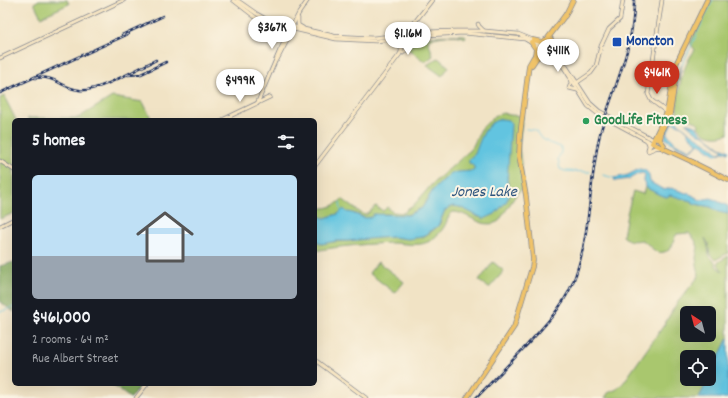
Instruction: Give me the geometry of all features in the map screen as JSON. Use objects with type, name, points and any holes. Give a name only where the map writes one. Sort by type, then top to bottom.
[{"type":"main road","points":[[0,58],[124,0]]},
{"type":"main road","points":[[233,0],[255,17],[273,24],[336,39],[363,41],[390,39],[426,32]]},
{"type":"main road","points":[[238,0],[286,32],[287,35],[284,45]]},
{"type":"main road","points":[[273,24],[291,24],[308,0]]},
{"type":"main road","points":[[432,0],[413,25],[413,29],[416,32],[486,31],[518,34],[559,58],[564,63],[588,106],[598,114],[728,180]]},
{"type":"main road","points":[[467,398],[514,327],[532,267],[528,211],[519,156],[520,135],[529,65],[565,17],[574,0]]},
{"type":"main road","points":[[575,84],[591,73],[596,66],[601,46],[609,29],[620,19],[623,0]]},
{"type":"main road","points":[[662,0],[648,94],[651,100],[668,113]]},
{"type":"main road","points":[[650,150],[668,113],[674,71],[677,62],[708,0]]},
{"type":"main road","points":[[257,104],[275,62],[299,13]]},
{"type":"main road","points":[[299,13],[297,22],[298,25],[308,32]]},
{"type":"main road","points":[[317,163],[402,51],[412,25],[420,16]]},
{"type":"main road","points":[[380,38],[404,32],[420,16]]},
{"type":"main road","points":[[478,24],[481,29],[486,31]]},
{"type":"main road","points":[[284,45],[294,33],[308,32],[334,36],[380,38],[473,34],[518,38],[542,42],[550,38]]},
{"type":"main road","points":[[392,65],[414,39],[420,36]]},
{"type":"main road","points":[[550,38],[548,47],[551,54]]},
{"type":"main road","points":[[390,39],[400,40],[402,45],[400,52],[392,65]]},
{"type":"main road","points":[[532,41],[536,49],[535,57]]},
{"type":"main road","points":[[535,57],[543,54],[551,54]]},
{"type":"main road","points":[[570,75],[579,79],[584,78]]},
{"type":"main road","points":[[570,75],[570,83],[568,88],[580,91]]},
{"type":"main road","points":[[580,91],[580,84],[584,78]]},
{"type":"main road","points":[[226,118],[270,97],[265,96],[263,91]]},
{"type":"main road","points":[[647,138],[660,132]]},
{"type":"main road","points":[[660,132],[660,140],[663,147]]},
{"type":"main road","points":[[647,138],[650,150]]},
{"type":"main road","points":[[650,150],[657,147],[663,147]]},
{"type":"main road","points":[[0,161],[12,169]]},
{"type":"main road","points":[[0,226],[12,220]]},
{"type":"main road","points":[[317,361],[366,398]]},
{"type":"main road","points":[[136,398],[145,386]]},
{"type":"green space","points":[[39,0],[67,0],[69,4],[41,17],[34,3]]},
{"type":"green space","points":[[711,0],[728,0],[728,134],[720,136],[708,135],[698,127],[699,124],[697,122],[677,115],[678,98],[683,73],[695,50],[690,43]]},
{"type":"green space","points":[[454,35],[466,36],[465,38],[462,36],[436,37],[428,40],[433,56],[425,62],[408,49],[419,37]]},
{"type":"green space","points":[[438,58],[449,67],[442,76],[427,65]]},
{"type":"green space","points":[[4,96],[15,118],[12,118],[12,214],[0,219],[0,98]]},
{"type":"green space","points":[[112,97],[143,102],[150,116],[150,118],[78,118]]},
{"type":"green space","points":[[503,113],[523,116],[519,146],[524,187],[518,192],[499,221],[487,224],[481,223],[465,215],[453,212],[443,229],[428,242],[415,245],[392,243],[373,244],[317,251],[317,241],[321,244],[373,238],[422,237],[438,226],[444,212],[452,206],[461,207],[478,217],[495,214],[502,206],[510,190],[507,178],[507,169],[511,130],[492,122],[484,132],[475,155],[471,157],[469,163],[472,164],[475,169],[473,171],[458,172],[443,180],[433,190],[422,208],[407,215],[376,214],[369,219],[349,213],[325,218],[317,216],[317,208],[330,207],[342,199],[366,215],[376,206],[383,211],[387,207],[393,212],[404,213],[408,208],[412,207],[433,183],[465,155],[473,146],[481,129],[494,116]]},
{"type":"green space","points":[[645,187],[660,195],[667,197],[670,194],[691,201],[695,204],[711,207],[719,212],[728,214],[728,253],[715,260],[710,255],[708,243],[705,238],[709,256],[715,262],[716,266],[723,272],[717,263],[728,256],[728,338],[716,363],[716,350],[680,350],[680,386],[705,386],[699,398],[605,398],[608,393],[617,389],[624,382],[664,325],[677,303],[699,276],[696,258],[698,247],[695,240],[689,233],[677,234],[671,248],[661,253],[655,251],[642,240],[629,240],[623,236],[633,191],[643,194]]},
{"type":"green space","points":[[378,262],[404,282],[395,293],[369,273]]},
{"type":"green space","points":[[493,262],[504,271],[489,288],[479,281]]},
{"type":"green space","points":[[12,263],[12,311],[0,302],[0,266]]},
{"type":"green space","points":[[114,386],[140,386],[130,398]]},
{"type":"water","points":[[675,116],[675,119],[682,126],[672,122],[667,134],[675,143],[690,150],[689,151],[675,145],[665,138],[666,131]]},
{"type":"water","name":"Jones Lake","points":[[502,119],[508,120],[511,124],[507,182],[511,192],[506,202],[495,214],[484,219],[460,207],[453,206],[445,210],[438,226],[422,237],[408,239],[393,237],[378,238],[336,241],[321,244],[317,241],[317,216],[325,218],[338,214],[344,209],[347,212],[366,218],[370,218],[373,214],[408,215],[422,208],[433,190],[451,173],[473,171],[475,169],[472,164],[469,163],[469,160],[475,154],[484,132],[491,123]]},
{"type":"water","points":[[686,123],[696,126],[704,135],[699,134]]},
{"type":"water","points":[[688,131],[717,152],[719,153],[723,151],[707,137],[720,147],[728,150],[728,153],[725,151],[716,155],[699,143],[696,146],[697,144],[695,140],[688,135]]},
{"type":"water","points":[[639,169],[646,171],[650,182],[664,190],[671,188],[692,195],[700,200],[711,198],[728,206],[728,214],[719,212],[711,207],[695,204],[691,201],[670,195],[667,197],[660,195],[645,187],[645,175],[643,173],[629,179],[615,181],[614,178],[628,175]]},
{"type":"water","points":[[728,338],[728,398],[699,398],[705,386],[716,386],[716,363]]},
{"type":"waterway","points":[[682,65],[713,0]]},
{"type":"waterway","points":[[526,129],[535,130],[540,137],[549,143],[561,147],[561,152],[558,159],[560,169],[565,171],[590,172]]},
{"type":"waterway","points":[[603,175],[614,178]]},
{"type":"waterway","points":[[340,202],[341,211]]},
{"type":"waterway","points":[[0,312],[12,308]]},
{"type":"railway","points":[[476,398],[526,346],[555,313],[572,285],[585,240],[596,151],[600,134],[627,51],[631,35],[634,0]]},
{"type":"railway","points":[[122,35],[163,16]]},
{"type":"railway","points":[[0,93],[128,34]]},
{"type":"railway","points":[[35,78],[48,78],[73,89],[86,90],[106,84],[156,60]]},
{"type":"railway","points":[[128,75],[141,74],[166,62]]},
{"type":"place","name":"Moncton","points":[[617,42]]},
{"type":"place","name":"GoodLife Fitness","points":[[586,121]]}]
